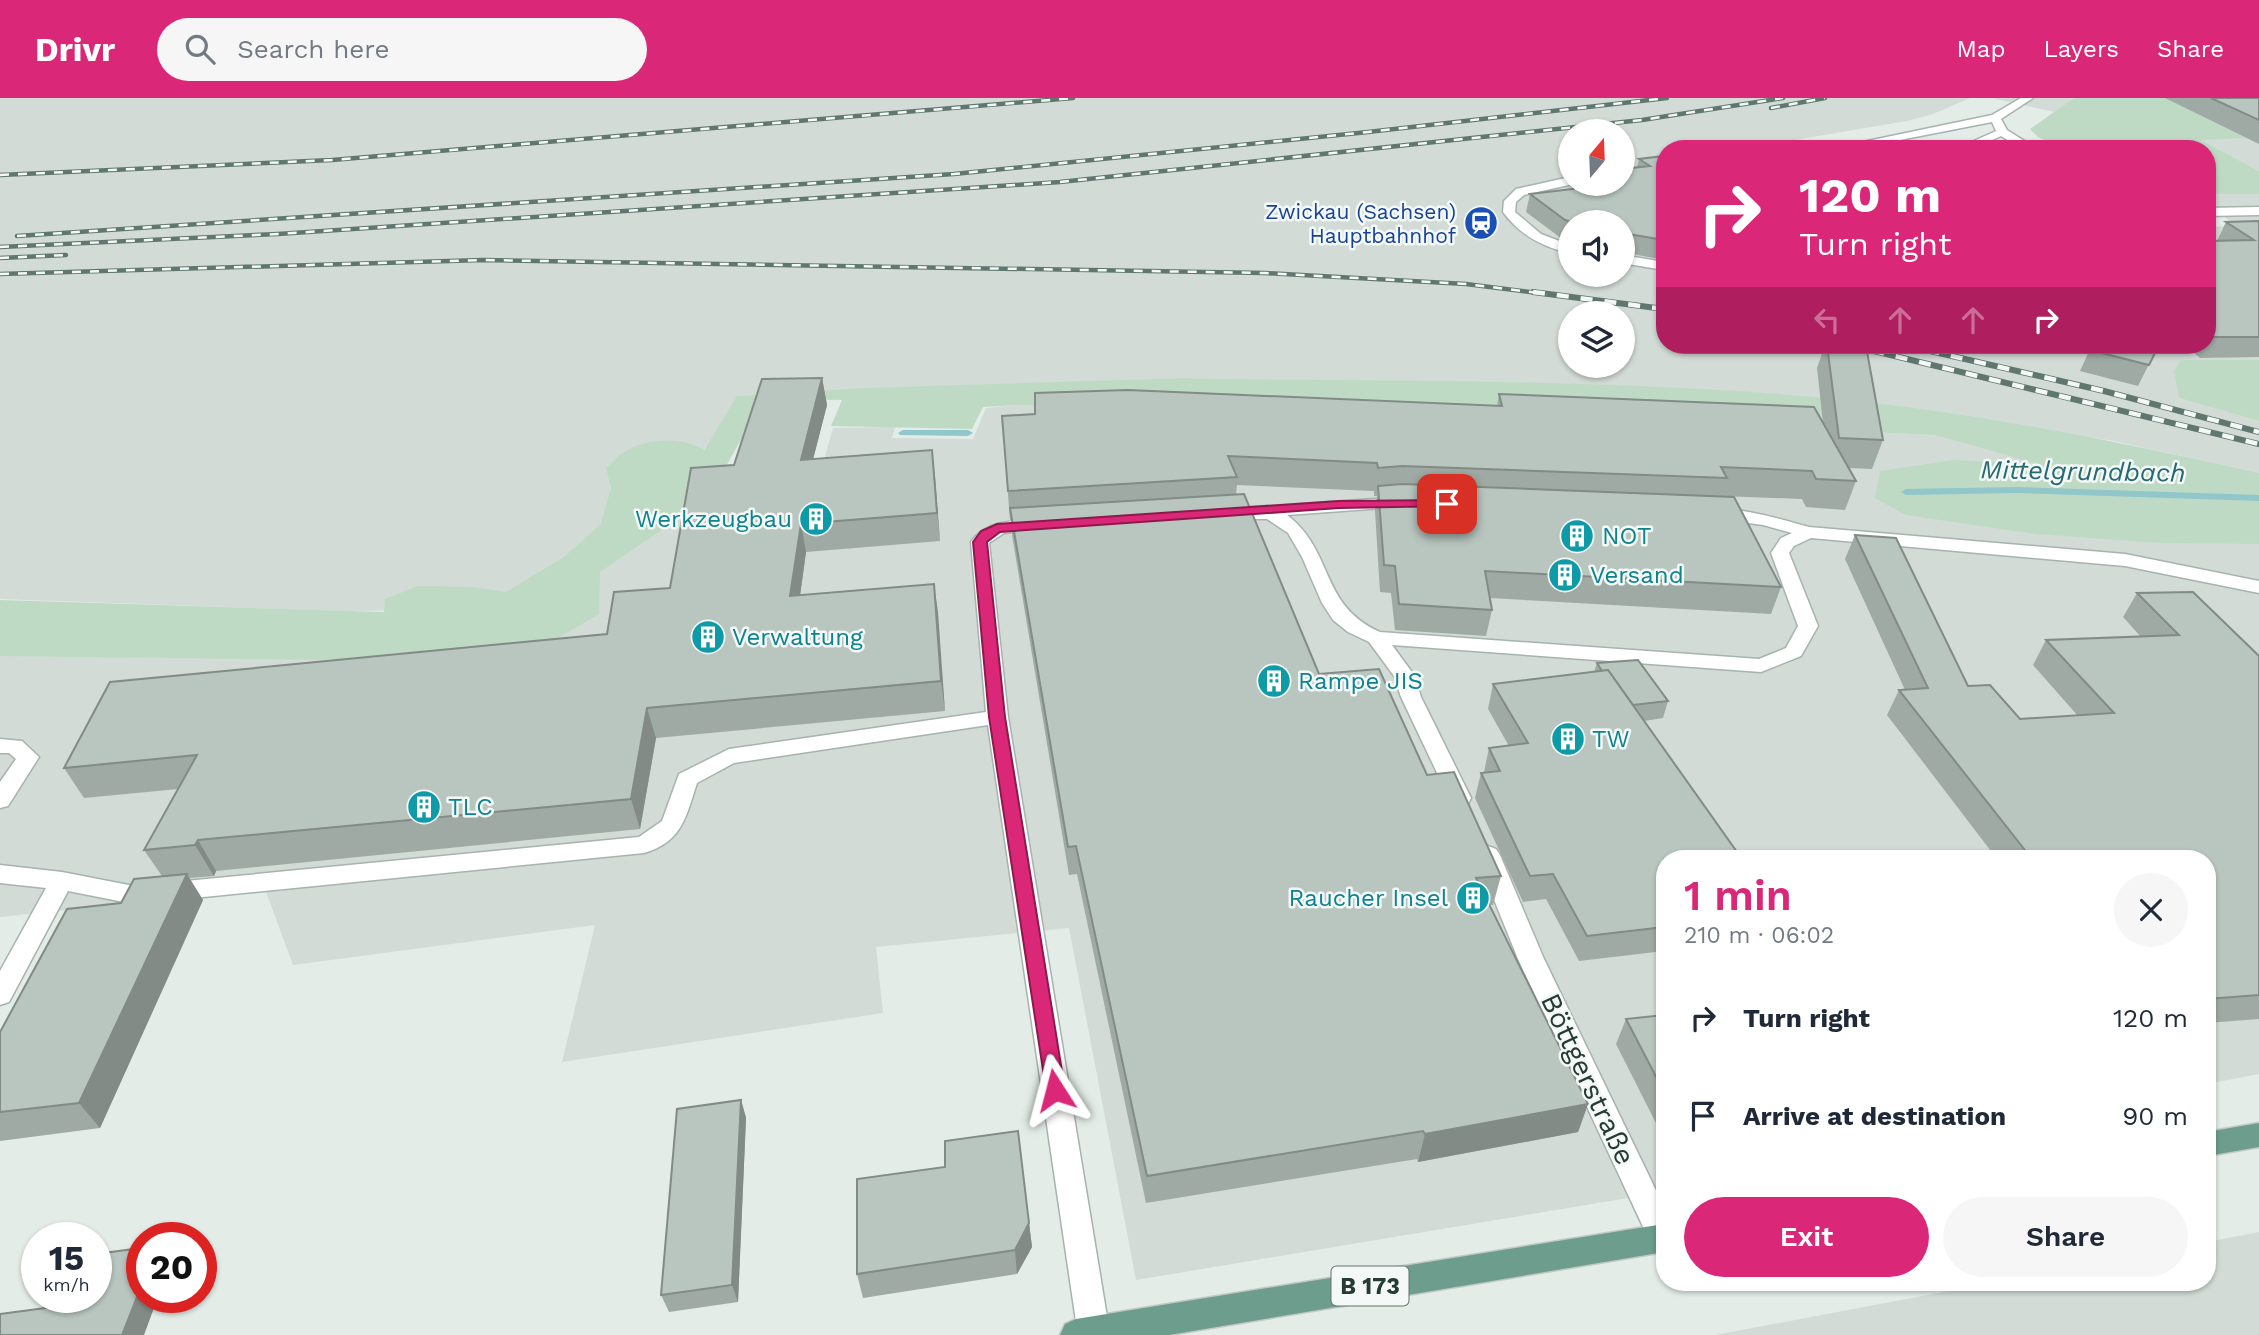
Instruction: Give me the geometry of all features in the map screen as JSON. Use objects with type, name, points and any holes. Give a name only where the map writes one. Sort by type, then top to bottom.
[{"type":"main road","points":[[2216,1142],[2259,1135]]},
{"type":"main road","name":"B 173","points":[[1088,1334],[1656,1239]]},
{"type":"street","points":[[1888,140],[1996,118],[2028,98]]},
{"type":"street","points":[[1996,118],[2002,132],[2016,140]]},
{"type":"street","points":[[1983,140],[2002,132]]},
{"type":"street","points":[[1902,140],[1911,136]]},
{"type":"street","points":[[1558,184],[1520,192],[1510,201],[1509,212],[1517,223],[1550,246],[1558,247]]},
{"type":"street","points":[[2216,210],[2259,211]]},
{"type":"street","points":[[1635,261],[1656,265]]},
{"type":"street","points":[[1209,515],[1339,505],[1424,503]]},
{"type":"street","points":[[1257,512],[1281,518],[1299,536],[1336,610],[1351,626],[1376,638],[1762,666],[1794,652],[1808,626],[1780,553],[1787,542],[1808,532]]},
{"type":"street","points":[[1704,513],[1764,520],[1808,532],[2125,560],[2259,587]]},
{"type":"street","points":[[1055,524],[997,528],[986,534],[980,542],[997,717],[1088,1334]]},
{"type":"street","points":[[1376,638],[1404,675],[1411,697],[1468,814]]},
{"type":"street","points":[[0,874],[62,881],[134,895],[644,845],[672,826],[687,779],[729,756],[997,717]]},
{"type":"street","points":[[0,746],[14,746],[28,757],[0,800]]},
{"type":"street","name":"Böttgerstraße","points":[[1480,837],[1531,959],[1656,1221]]},
{"type":"street","points":[[0,995],[62,881]]},
{"type":"shaded area","points":[[0,98],[1970,98],[1933,114],[1907,121],[1795,140],[1656,140],[1656,354],[2216,354],[2216,227],[2237,226],[2216,211],[2216,194],[2259,194],[2259,360],[2182,360],[2179,398],[2259,421],[2259,473],[2114,441],[1837,399],[1618,386],[1184,378],[738,396],[694,465],[822,467],[833,428],[895,427],[892,438],[973,439],[986,408],[1018,405],[1468,414],[1934,435],[2045,466],[2259,517],[2259,1074],[2216,1082],[2216,850],[1656,850],[1656,1193],[1136,1280],[1069,928],[876,947],[883,1013],[562,1062],[595,925],[293,965],[265,889],[0,917],[0,648],[554,609],[343,611],[0,599]]},
{"type":"shaded area","points":[[1991,98],[2074,98],[2054,112]]},
{"type":"shaded area","points":[[2259,98],[2259,171],[2216,148],[2216,140],[2199,139],[2246,138]]},
{"type":"shaded area","points":[[2259,1232],[2259,1335],[1715,1335],[1949,1291],[2216,1291],[2216,1240]]},
{"type":"green space","points":[[2074,98],[2168,98],[2248,138],[2045,140],[2030,129]]},
{"type":"green space","points":[[2216,148],[2259,171],[2259,194],[2216,194]]},
{"type":"green space","points":[[2181,360],[2259,360],[2259,421],[2179,398],[2174,371]]},
{"type":"green space","points":[[1184,378],[1674,387],[1836,399],[1996,420],[2259,473],[2259,544],[2160,543],[2036,534],[1906,515],[1875,498],[1880,471],[1954,460],[2041,465],[1934,435],[1468,414],[1018,405],[983,407],[972,429],[831,426],[842,400],[764,399],[725,468],[694,466],[700,481],[673,522],[600,572],[599,614],[529,655],[427,661],[0,656],[0,600],[384,612],[385,599],[418,586],[473,587],[506,592],[564,557],[601,524],[611,488],[606,468],[619,456],[642,444],[663,441],[685,442],[704,450],[737,396],[864,388]]},
{"type":"building","points":[[2211,98],[2259,98],[2259,120]]},
{"type":"building","points":[[1656,157],[1656,239],[1635,235],[1635,210],[1558,210],[1558,215],[1530,194],[1558,191],[1558,196],[1635,196],[1635,168],[1650,166],[1639,159]]},
{"type":"building","points":[[2259,221],[2259,337],[2216,337],[2216,241],[2254,240],[2226,222]]},
{"type":"building","points":[[1828,354],[1867,354],[1883,440],[1839,438]]},
{"type":"building","points":[[2106,354],[2154,354],[2149,365]]},
{"type":"building","points":[[822,378],[801,460],[932,450],[937,513],[801,524],[790,596],[934,584],[941,681],[647,708],[631,799],[198,840],[195,845],[144,850],[197,755],[64,768],[110,682],[607,634],[614,592],[670,588],[691,468],[734,465],[762,379]]},
{"type":"building","points":[[1128,390],[1502,406],[1499,394],[1814,407],[1856,481],[1816,479],[1812,471],[1721,467],[1727,478],[1402,466],[1378,468],[1377,463],[1228,456],[1237,477],[1008,491],[1002,416],[1035,414],[1035,393]]},
{"type":"building","points":[[1402,484],[1734,497],[1781,587],[1485,571],[1492,610],[1399,604],[1395,566],[1384,565],[1378,486]]},
{"type":"building","points":[[1244,494],[1319,674],[1379,669],[1427,775],[1454,772],[1501,876],[1476,878],[1588,1104],[1425,1134],[1423,1131],[1147,1176],[1076,846],[1068,847],[1010,508]]},
{"type":"building","points":[[1855,535],[1896,538],[1968,686],[1990,685],[2020,719],[2114,713],[2046,640],[2179,635],[2137,593],[2193,592],[2259,656],[2259,995],[2216,998],[2216,850],[2025,850],[1899,690],[1928,688]]},
{"type":"building","points":[[1638,660],[1668,701],[1633,705],[1608,670],[1602,671],[1597,663]]},
{"type":"building","points":[[1608,670],[1736,850],[1656,850],[1656,928],[1587,936],[1553,874],[1530,876],[1481,773],[1500,771],[1489,748],[1528,743],[1493,684]]},
{"type":"building","points":[[187,874],[79,1103],[0,1112],[0,1032],[67,909],[121,903],[134,879]]},
{"type":"building","points":[[1656,1016],[1656,1077],[1626,1019]]},
{"type":"building","points":[[741,1100],[732,1285],[661,1295],[677,1109]]},
{"type":"building","points":[[1018,1131],[1029,1223],[1015,1250],[857,1274],[857,1179],[945,1167],[945,1141]]},
{"type":"building","points":[[126,1250],[126,1313],[131,1313],[122,1335],[0,1335],[0,1314],[21,1311],[112,1313],[112,1252]]},
{"type":"waterway","name":"Mittelgrundbach","points":[[903,433],[968,433]]},
{"type":"waterway","name":"Mittelgrundbach","points":[[1906,492],[2017,490],[2259,498]]},
{"type":"railway","points":[[0,175],[332,160],[1073,98]]},
{"type":"railway","points":[[17,236],[954,174],[1368,132],[1667,98]]},
{"type":"railway","points":[[0,247],[278,234],[1060,182],[1642,120],[1783,98]]},
{"type":"railway","points":[[1771,108],[1825,98]]},
{"type":"railway","points":[[0,258],[66,255]]},
{"type":"railway","points":[[0,274],[483,260],[1265,273],[1466,284],[1547,294]]},
{"type":"railway","points":[[1533,292],[1656,308]]},
{"type":"railway","points":[[1886,354],[2259,444]]},
{"type":"railway","points":[[1943,354],[2104,391],[2259,432]]},
{"type":"place","name":"Zwickau (Sachsen) Hauptbahnhof","points":[[1481,223]]},
{"type":"place","name":"Werkzeugbau","points":[[816,519]]},
{"type":"place","name":"NOT","points":[[1577,536]]},
{"type":"place","name":"Versand","points":[[1565,575]]},
{"type":"place","name":"Verwaltung","points":[[708,637]]},
{"type":"place","name":"Rampe JIS","points":[[1274,681]]},
{"type":"place","name":"TW","points":[[1568,739]]},
{"type":"place","name":"TLC","points":[[424,807]]},
{"type":"place","name":"Raucher Insel","points":[[1473,898]]},
{"type":"route","points":[[1055,1090],[997,717],[980,542],[986,534],[997,528],[1339,505],[1398,502],[1447,504]]}]
